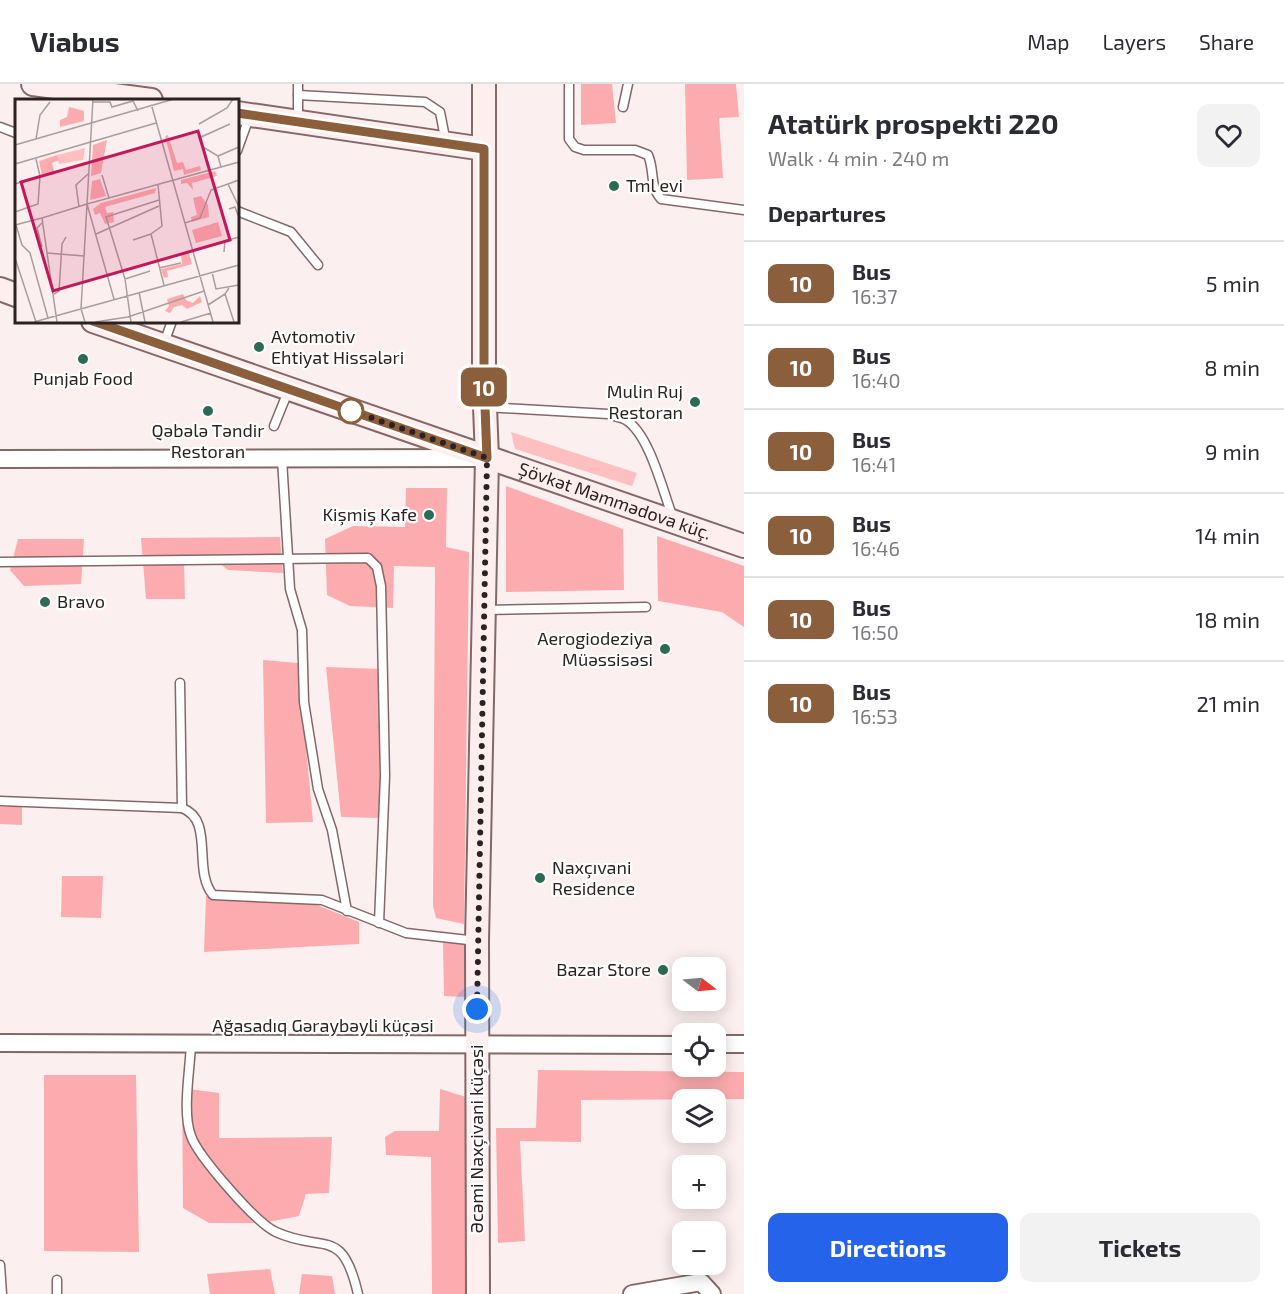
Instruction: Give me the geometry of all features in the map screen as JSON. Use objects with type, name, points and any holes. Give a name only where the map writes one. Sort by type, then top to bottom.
[{"type":"main road","points":[[33,84],[141,99]]},
{"type":"main road","name":"Əcəmi Naxçivani küçəsi","points":[[478,1294],[477,941],[487,458],[484,84]]},
{"type":"main road","points":[[244,114],[484,149]]},
{"type":"main road","points":[[0,289],[15,295]]},
{"type":"main road","name":"Şövkət Məmmədova küç.","points":[[96,322],[744,546]]},
{"type":"street","points":[[0,459],[487,458]]},
{"type":"street","name":"Ağasadıq Gəraybəyli küçəsi","points":[[0,1044],[672,1045]]},
{"type":"street","points":[[726,1044],[744,1044]]},
{"type":"street","points":[[632,1294],[701,1282],[712,1294]]},
{"type":"lane","points":[[298,84],[298,122]]},
{"type":"lane","points":[[569,84],[569,139],[575,147],[584,150],[635,150],[648,155],[651,162],[653,189],[661,199],[744,210]]},
{"type":"lane","points":[[623,107],[628,84]]},
{"type":"lane","points":[[298,95],[425,102],[440,112],[446,143]]},
{"type":"lane","points":[[238,146],[244,114]]},
{"type":"lane","points":[[0,127],[15,133]]},
{"type":"lane","points":[[238,211],[291,232],[318,265]]},
{"type":"lane","points":[[163,345],[172,322]]},
{"type":"lane","points":[[274,426],[289,389]]},
{"type":"lane","points":[[485,407],[608,414],[626,421],[640,435],[650,454],[674,521]]},
{"type":"lane","points":[[282,459],[290,589],[302,630],[304,702],[318,789],[332,830],[347,911]]},
{"type":"lane","points":[[0,562],[368,558],[377,567],[381,586],[385,776],[379,923]]},
{"type":"lane","points":[[484,610],[646,607]]},
{"type":"lane","points":[[180,683],[182,808]]},
{"type":"lane","points":[[0,801],[182,808],[191,811],[198,819],[205,882],[213,895],[322,900],[406,933],[477,941]]},
{"type":"lane","points":[[191,1044],[188,1120],[190,1135],[197,1148],[244,1204],[274,1232],[332,1246],[344,1255],[351,1266],[358,1294]]},
{"type":"lane","points":[[0,1265],[2,1294]]},
{"type":"lane","points":[[57,1280],[57,1294]]},
{"type":"shaded area","points":[[581,84],[612,84],[616,123],[581,125]]},
{"type":"shaded area","points":[[685,84],[736,84],[739,117],[719,118],[723,178],[687,180]]},
{"type":"shaded area","points":[[511,432],[637,473],[632,486],[515,449]]},
{"type":"shaded area","points":[[506,486],[623,529],[624,590],[506,592]]},
{"type":"shaded area","points":[[406,488],[447,488],[446,547],[469,552],[464,924],[436,918],[433,906],[435,567],[394,566],[393,608],[350,606],[327,595],[325,539],[353,526],[405,527]]},
{"type":"shaded area","points":[[657,536],[744,566],[744,627],[722,612],[658,601]]},
{"type":"shaded area","points":[[280,537],[283,573],[228,570],[219,563],[184,564],[185,599],[146,599],[141,538]]},
{"type":"shaded area","points":[[18,539],[84,539],[81,584],[24,586],[10,570]]},
{"type":"shaded area","points":[[263,660],[298,663],[313,822],[266,823]]},
{"type":"shaded area","points":[[326,667],[381,669],[380,818],[341,817]]},
{"type":"shaded area","points":[[0,807],[22,807],[22,825],[0,824]]},
{"type":"shaded area","points":[[62,876],[103,876],[101,918],[61,917]]},
{"type":"shaded area","points":[[206,896],[317,905],[359,922],[359,944],[204,952]]},
{"type":"shaded area","points":[[443,942],[465,944],[465,997],[444,996]]},
{"type":"shaded area","points":[[538,1070],[672,1071],[672,1077],[726,1077],[726,1072],[744,1072],[744,1099],[726,1099],[726,1089],[672,1089],[672,1099],[581,1100],[581,1142],[520,1141],[525,1241],[498,1243],[496,1128],[536,1128]]},
{"type":"shaded area","points":[[44,1075],[136,1075],[139,1252],[44,1251]]},
{"type":"shaded area","points":[[182,1088],[219,1093],[219,1138],[332,1137],[329,1193],[306,1194],[299,1216],[263,1223],[209,1223],[183,1208]]},
{"type":"shaded area","points":[[440,1089],[466,1097],[466,1294],[432,1294],[431,1157],[386,1155],[385,1137],[395,1131],[439,1131]]},
{"type":"shaded area","points":[[270,1269],[275,1294],[210,1294],[207,1274]]},
{"type":"shaded area","points":[[302,1274],[332,1276],[335,1294],[299,1294]]},
{"type":"bus line","name":"10","points":[[96,322],[487,458],[484,381],[484,149],[238,113]]},
{"type":"place","name":"Tml evi","points":[[614,186]]},
{"type":"place","name":"Avtomotiv Ehtiyat Hissələri","points":[[259,347]]},
{"type":"place","name":"Punjab Food","points":[[83,359]]},
{"type":"place","name":"Mulin Ruj Restoran","points":[[695,402]]},
{"type":"place","name":"Qəbələ Təndir Restoran","points":[[208,411]]},
{"type":"place","name":"Kişmiş Kafe","points":[[429,515]]},
{"type":"place","name":"Bravo","points":[[45,602]]},
{"type":"place","name":"Aerogiodeziya Müəssisəsi","points":[[665,649]]},
{"type":"place","name":"Naxçıvani Residence","points":[[540,878]]},
{"type":"place","name":"Bazar Store","points":[[663,970]]},
{"type":"route","points":[[351,411],[346,409],[487,458],[477,1009]]}]
